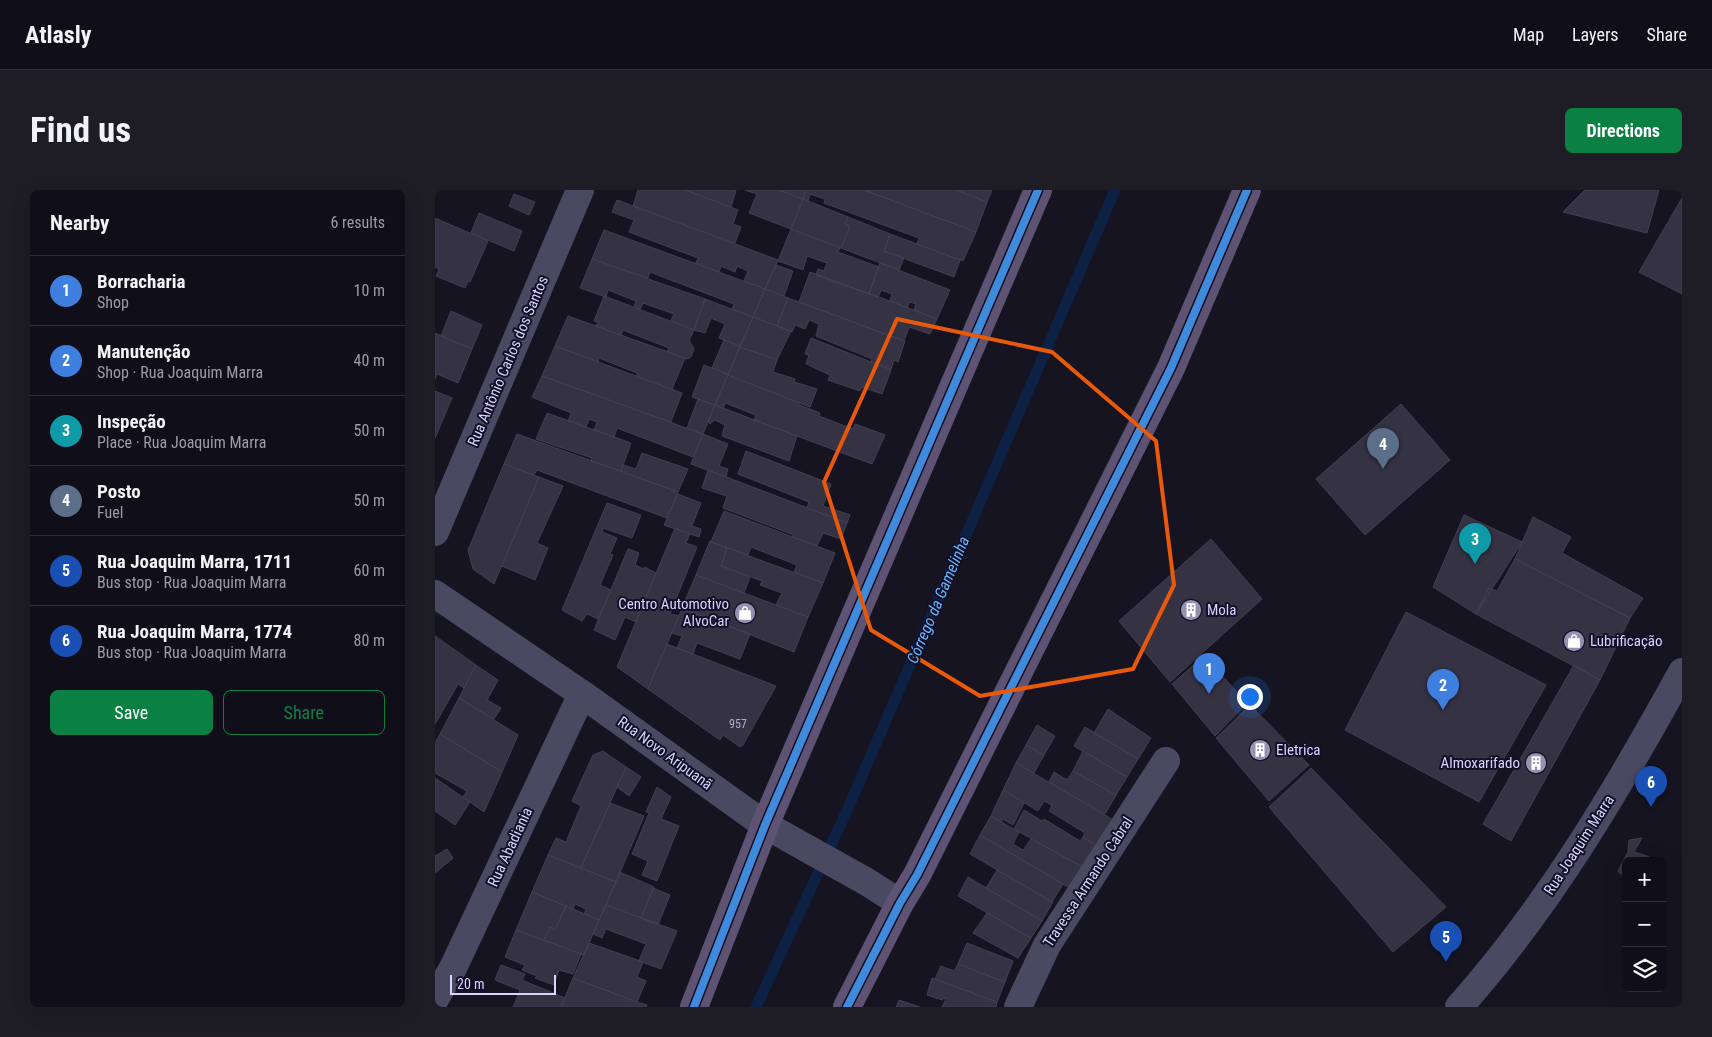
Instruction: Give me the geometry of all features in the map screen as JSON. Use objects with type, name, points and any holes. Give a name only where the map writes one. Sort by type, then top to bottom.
[{"type":"main road","points":[[694,1007],[765,825],[1038,190]]},
{"type":"main road","points":[[847,1007],[900,903],[917,874],[1171,368],[1247,190]]},
{"type":"street","name":"Rua Antônio Carlos dos Santos","points":[[435,532],[581,190]]},
{"type":"street","name":"Rua Novo Aripuanã","points":[[435,594],[582,694],[765,825],[846,870],[900,903]]},
{"type":"street","name":"Rua Joaquim Marra","points":[[1459,1007],[1535,913],[1566,867],[1630,765],[1682,672]]},
{"type":"street","name":"Rua Abadiania","points":[[435,999],[453,968],[582,694]]},
{"type":"street","name":"Travessa Armando Cabral","points":[[1018,1007],[1047,945],[1166,761]]},
{"type":"highlighted area","points":[[897,319],[1052,352],[1156,441],[1174,585],[1133,669],[980,696],[871,630],[824,482]]},
{"type":"building","points":[[638,190],[685,190],[738,210],[733,224],[741,227],[735,243],[633,206]]},
{"type":"building","points":[[685,190],[736,190],[731,207]]},
{"type":"building","points":[[745,190],[779,190],[803,199],[791,229],[749,213],[757,194]]},
{"type":"building","points":[[779,190],[806,190],[803,199]]},
{"type":"building","points":[[806,190],[864,190],[976,232],[963,261],[917,244],[919,238],[824,203],[825,199],[810,194],[808,201],[803,199]]},
{"type":"building","points":[[864,190],[956,190],[987,202],[976,232]]},
{"type":"building","points":[[956,190],[992,190],[987,202]]},
{"type":"building","points":[[1585,190],[1659,190],[1647,233],[1563,212]]},
{"type":"building","points":[[514,194],[535,202],[529,215],[509,206]]},
{"type":"building","points":[[1682,198],[1682,294],[1639,272]]},
{"type":"building","points":[[803,199],[848,217],[845,224],[850,226],[841,248],[791,229]]},
{"type":"building","points":[[617,200],[778,260],[765,289],[744,281],[748,271],[737,266],[735,272],[721,266],[719,272],[696,263],[698,258],[629,232],[634,220],[612,212]]},
{"type":"building","points":[[479,213],[522,231],[514,251],[471,233]]},
{"type":"building","points":[[848,217],[890,234],[884,251],[904,258],[899,270],[841,248],[850,226],[845,224]]},
{"type":"building","points":[[435,218],[488,241],[470,282],[468,281],[465,288],[436,276],[439,269],[435,267]]},
{"type":"building","points":[[791,229],[840,248],[838,252],[879,267],[869,294],[816,275],[818,269],[824,271],[827,263],[807,256],[803,270],[778,261]]},
{"type":"building","points":[[604,230],[765,289],[753,317],[732,309],[734,304],[650,272],[648,278],[592,259]]},
{"type":"building","points":[[890,234],[960,260],[954,277],[884,251]]},
{"type":"building","points":[[592,259],[705,299],[694,330],[671,320],[674,314],[643,303],[640,310],[634,307],[636,301],[608,290],[606,297],[580,288]]},
{"type":"building","points":[[880,263],[950,290],[937,319],[914,310],[916,304],[910,302],[907,308],[890,301],[892,294],[881,290],[878,297],[869,294]]},
{"type":"building","points":[[776,265],[793,271],[784,296],[765,289]]},
{"type":"building","points":[[810,272],[937,319],[930,334],[909,327],[904,341],[799,302]]},
{"type":"building","points":[[765,289],[788,298],[777,326],[753,317]]},
{"type":"building","points":[[604,296],[694,330],[689,340],[694,349],[691,357],[687,359],[667,352],[669,348],[623,330],[621,335],[596,326],[598,322],[594,321]]},
{"type":"building","points":[[788,298],[905,341],[898,362],[894,360],[891,369],[871,362],[872,359],[816,336],[819,324],[809,320],[805,329],[795,325],[792,332],[777,326]]},
{"type":"building","points":[[705,299],[753,317],[740,346],[719,338],[725,324],[711,318],[705,333],[694,330]]},
{"type":"building","points":[[451,311],[482,325],[472,349],[441,336]]},
{"type":"building","points":[[568,316],[685,358],[672,389],[637,377],[637,373],[599,358],[598,362],[555,346]]},
{"type":"building","points":[[753,317],[791,331],[777,360],[740,347]]},
{"type":"building","points":[[435,333],[472,349],[458,383],[437,374],[435,379]]},
{"type":"building","points":[[811,338],[891,370],[882,394],[862,387],[860,391],[828,380],[830,375],[806,364],[809,355],[805,354]]},
{"type":"building","points":[[724,340],[740,346],[728,374],[712,368]]},
{"type":"building","points":[[555,346],[682,393],[671,422],[542,376]]},
{"type":"building","points":[[740,347],[777,360],[773,372],[795,379],[794,382],[817,389],[810,407],[728,375]]},
{"type":"building","points":[[704,365],[728,374],[715,405],[692,397]]},
{"type":"building","points":[[728,375],[799,403],[799,405],[820,413],[819,416],[853,429],[855,424],[885,435],[872,464],[754,420],[756,415],[725,403],[723,409],[715,405]]},
{"type":"building","points":[[542,376],[703,434],[693,457],[617,428],[614,437],[594,430],[597,422],[589,419],[586,427],[568,421],[571,413],[532,397]]},
{"type":"building","points":[[435,391],[452,398],[435,438]]},
{"type":"building","points":[[698,399],[715,405],[703,434],[687,428]]},
{"type":"building","points":[[1401,404],[1450,460],[1365,535],[1316,479]]},
{"type":"building","points":[[715,405],[797,436],[789,461],[722,436],[725,425],[715,420],[710,424],[708,422]]},
{"type":"building","points":[[547,413],[631,443],[621,471],[591,461],[592,458],[536,439]]},
{"type":"building","points":[[517,434],[678,492],[667,518],[537,470],[534,475],[504,464]]},
{"type":"building","points":[[703,434],[728,444],[719,466],[728,469],[726,477],[691,464]]},
{"type":"building","points":[[746,451],[831,484],[823,506],[850,515],[847,523],[807,508],[809,502],[738,474]]},
{"type":"building","points":[[642,453],[688,469],[678,492],[621,471],[623,465],[636,469]]},
{"type":"building","points":[[504,464],[539,477],[494,584],[473,569],[468,550]]},
{"type":"building","points":[[708,470],[847,523],[841,539],[823,533],[817,546],[792,537],[794,535],[723,508],[727,496],[702,488]]},
{"type":"building","points":[[539,477],[563,486],[537,543],[548,548],[535,580],[502,566]]},
{"type":"building","points":[[678,494],[701,503],[692,526],[701,529],[699,537],[664,525]]},
{"type":"building","points":[[607,503],[641,515],[632,538],[603,528],[602,532],[617,538],[610,554],[613,555],[600,585],[611,590],[598,619],[587,614],[582,621],[562,610]]},
{"type":"building","points":[[724,511],[835,553],[823,583],[794,572],[797,565],[751,547],[748,555],[711,542]]},
{"type":"building","points":[[1464,515],[1522,542],[1476,614],[1433,587]]},
{"type":"building","points":[[1533,517],[1571,537],[1562,553],[1643,598],[1630,618],[1515,559]]},
{"type":"building","points":[[675,528],[690,534],[686,543],[697,547],[670,614],[679,616],[648,689],[617,667]]},
{"type":"building","name":"Mola","points":[[1211,539],[1262,599],[1170,682],[1119,621]]},
{"type":"building","points":[[710,541],[727,548],[721,566],[750,577],[744,593],[696,575]]},
{"type":"building","points":[[727,548],[823,583],[808,617],[776,605],[782,593],[760,585],[762,581],[721,566]]},
{"type":"building","points":[[628,549],[639,553],[635,565],[644,569],[645,567],[656,573],[636,622],[625,617],[615,640],[594,630]]},
{"type":"building","name":"Lubrificação","points":[[1515,559],[1630,618],[1600,680],[1476,614],[1489,588],[1497,591]]},
{"type":"building","name":"Centro Automotivo AlvoCar","points":[[696,575],[808,617],[794,652],[682,608]]},
{"type":"building","points":[[682,608],[750,634],[740,659],[697,643],[693,654],[677,648],[682,636],[672,633]]},
{"type":"building","points":[[1406,612],[1546,685],[1479,802],[1345,730]]},
{"type":"building","points":[[435,636],[476,665],[464,688],[458,684],[435,724]]},
{"type":"building","points":[[667,644],[776,686],[743,745],[740,747],[723,735],[720,740],[648,689]]},
{"type":"building","points":[[1204,656],[1247,703],[1215,736],[1172,684]]},
{"type":"building","points":[[476,665],[498,680],[487,700],[501,708],[494,719],[459,698]]},
{"type":"building","name":"Almoxarifado","points":[[1574,665],[1600,680],[1511,841],[1483,824]]},
{"type":"building","points":[[459,698],[518,735],[502,772],[440,734]]},
{"type":"building","name":"Eletrica","points":[[1250,705],[1309,765],[1269,801],[1216,738]]},
{"type":"building","points":[[1108,709],[1151,738],[1138,759],[1094,733]]},
{"type":"building","points":[[1037,725],[1055,736],[1044,755],[1026,745]]},
{"type":"building","points":[[1085,727],[1138,759],[1127,777],[1074,746]]},
{"type":"building","points":[[440,734],[502,772],[484,812],[463,797],[467,791],[435,773],[435,743]]},
{"type":"building","points":[[1026,745],[1044,755],[1034,773],[1016,763]]},
{"type":"building","points":[[603,751],[626,767],[581,868],[548,855],[556,838],[566,842],[581,806],[572,801],[593,755]]},
{"type":"building","points":[[1083,751],[1127,777],[1116,795],[1073,771]]},
{"type":"building","points":[[1016,763],[1115,821],[1099,847],[1083,837],[1085,833],[1049,811],[1052,805],[1044,801],[1038,811],[1003,790]]},
{"type":"building","points":[[626,767],[641,777],[629,796],[617,787]]},
{"type":"building","points":[[1311,768],[1446,907],[1393,952],[1269,807]]},
{"type":"building","points":[[1073,771],[1116,795],[1105,814],[1049,782],[1054,772],[1067,780]]},
{"type":"building","points":[[435,778],[470,802],[455,825],[435,811]]},
{"type":"building","points":[[657,787],[671,797],[661,819],[679,826],[657,881],[642,875],[648,861],[632,854],[649,813],[646,812]]},
{"type":"building","points":[[1003,790],[1024,803],[1013,825],[1003,819],[1001,822],[991,816]]},
{"type":"building","points":[[610,803],[644,816],[616,882],[581,868]]},
{"type":"building","points":[[1024,810],[1042,821],[1044,819],[1080,841],[1083,837],[1099,847],[1086,869],[1014,829]]},
{"type":"building","points":[[991,816],[1019,832],[1013,844],[1023,850],[1031,839],[1086,869],[1073,890],[980,835]]},
{"type":"building","points":[[980,835],[1063,884],[1052,902],[970,854]]},
{"type":"building","points":[[1642,838],[1634,852],[1649,857],[1625,857],[1628,852],[1629,840]]},
{"type":"building","points":[[447,849],[453,858],[435,873],[435,856]]},
{"type":"building","points":[[548,855],[616,882],[599,920],[584,914],[586,909],[575,904],[573,909],[532,892]]},
{"type":"building","points":[[1622,863],[1622,875],[1618,871]]},
{"type":"building","points":[[997,870],[1053,902],[1042,921],[986,888]]},
{"type":"building","points":[[620,872],[654,887],[641,918],[606,905]]},
{"type":"building","points":[[968,877],[1042,921],[1031,938],[958,896]]},
{"type":"building","points":[[653,888],[670,895],[658,925],[641,918]]},
{"type":"building","points":[[532,892],[566,906],[555,930],[550,927],[544,940],[516,930]]},
{"type":"building","points":[[606,905],[677,931],[661,969],[639,961],[646,944],[606,929],[602,938],[593,934]]},
{"type":"building","points":[[566,906],[599,920],[584,955],[544,940],[550,927],[555,930]]},
{"type":"building","points":[[987,913],[1031,938],[1018,958],[973,933]]},
{"type":"building","points":[[516,930],[581,954],[573,974],[559,970],[554,985],[535,978],[537,976],[522,970],[525,965],[505,957]]},
{"type":"building","points":[[589,943],[643,962],[637,977],[646,981],[637,1002],[573,978]]},
{"type":"building","points":[[967,943],[1013,961],[1005,982],[958,964]]},
{"type":"building","points":[[958,964],[1005,982],[997,1002],[935,979],[941,966],[954,971]]},
{"type":"building","points":[[501,965],[525,974],[522,980],[565,998],[561,1007],[513,1007],[520,990],[495,980]]},
{"type":"building","points":[[573,978],[647,1005],[646,1007],[561,1007]]},
{"type":"building","points":[[932,978],[997,1002],[996,1007],[942,1007],[946,999],[943,998],[942,1000],[927,995]]},
{"type":"building","points":[[899,1000],[920,1007],[896,1007]]},
{"type":"waterway","name":"Córrego da Gamelinha","points":[[756,1007],[849,806],[1115,190]]},
{"type":"cycle path","points":[[694,1007],[765,825],[1038,190]]},
{"type":"cycle path","points":[[847,1007],[900,903],[917,875],[1171,368],[1247,190]]},
{"type":"place","name":"Posto","points":[[1383,469]]},
{"type":"place","name":"Inspeção","points":[[1475,564]]},
{"type":"place","name":"Mola","points":[[1191,610]]},
{"type":"place","name":"Centro Automotivo AlvoCar","points":[[745,613]]},
{"type":"place","name":"Lubrificação","points":[[1574,641]]},
{"type":"place","name":"Borracharia","points":[[1209,694]]},
{"type":"place","name":"Manutenção","points":[[1443,710]]},
{"type":"place","name":"Eletrica","points":[[1260,750]]},
{"type":"place","name":"Almoxarifado","points":[[1536,763]]},
{"type":"place","name":"Rua Joaquim Marra, 1774","points":[[1651,807]]},
{"type":"place","name":"Rua Joaquim Marra, 1711","points":[[1446,962]]}]
